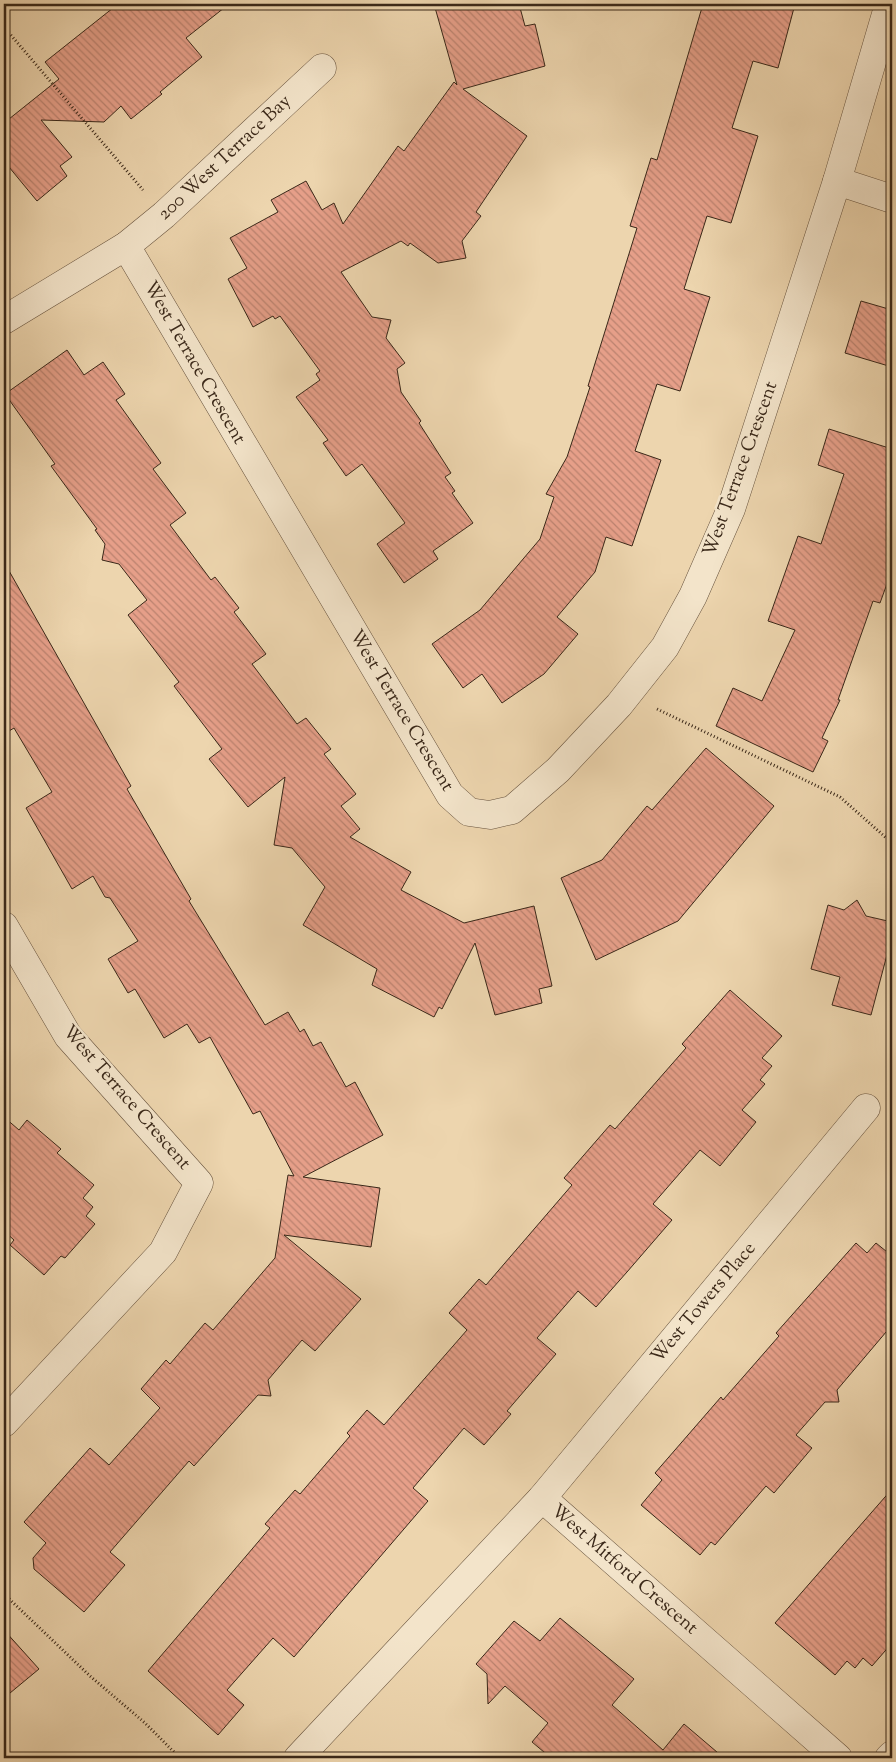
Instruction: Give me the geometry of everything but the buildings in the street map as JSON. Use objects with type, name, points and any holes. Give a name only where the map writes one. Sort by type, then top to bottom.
[{"type":"street","name":"West Terrace Crescent","points":[[126,246],[450,795],[469,812],[490,815],[512,810],[558,770],[619,705],[665,647],[693,596],[731,509],[837,181],[889,4]]},
{"type":"street","name":"200 West Terrace Bay","points":[[126,246],[164,215],[322,68]]},
{"type":"street","points":[[837,181],[892,199]]},
{"type":"street","points":[[4,320],[126,246]]},
{"type":"street","name":"West Terrace Crescent","points":[[4,926],[68,1036],[199,1183],[163,1252],[4,1422]]},
{"type":"street","name":"West Towers Place","points":[[542,1498],[866,1108]]},
{"type":"street","name":"West Mitford Crescent","points":[[298,1758],[542,1498],[838,1758]]},
{"type":"street","points":[[889,1758],[892,1754]]},
{"type":"path","points":[[4,27],[164,215]]},
{"type":"path","points":[[649,705],[840,797],[892,843]]},
{"type":"path","points":[[4,1594],[90,1676],[145,1723],[180,1758]]}]
